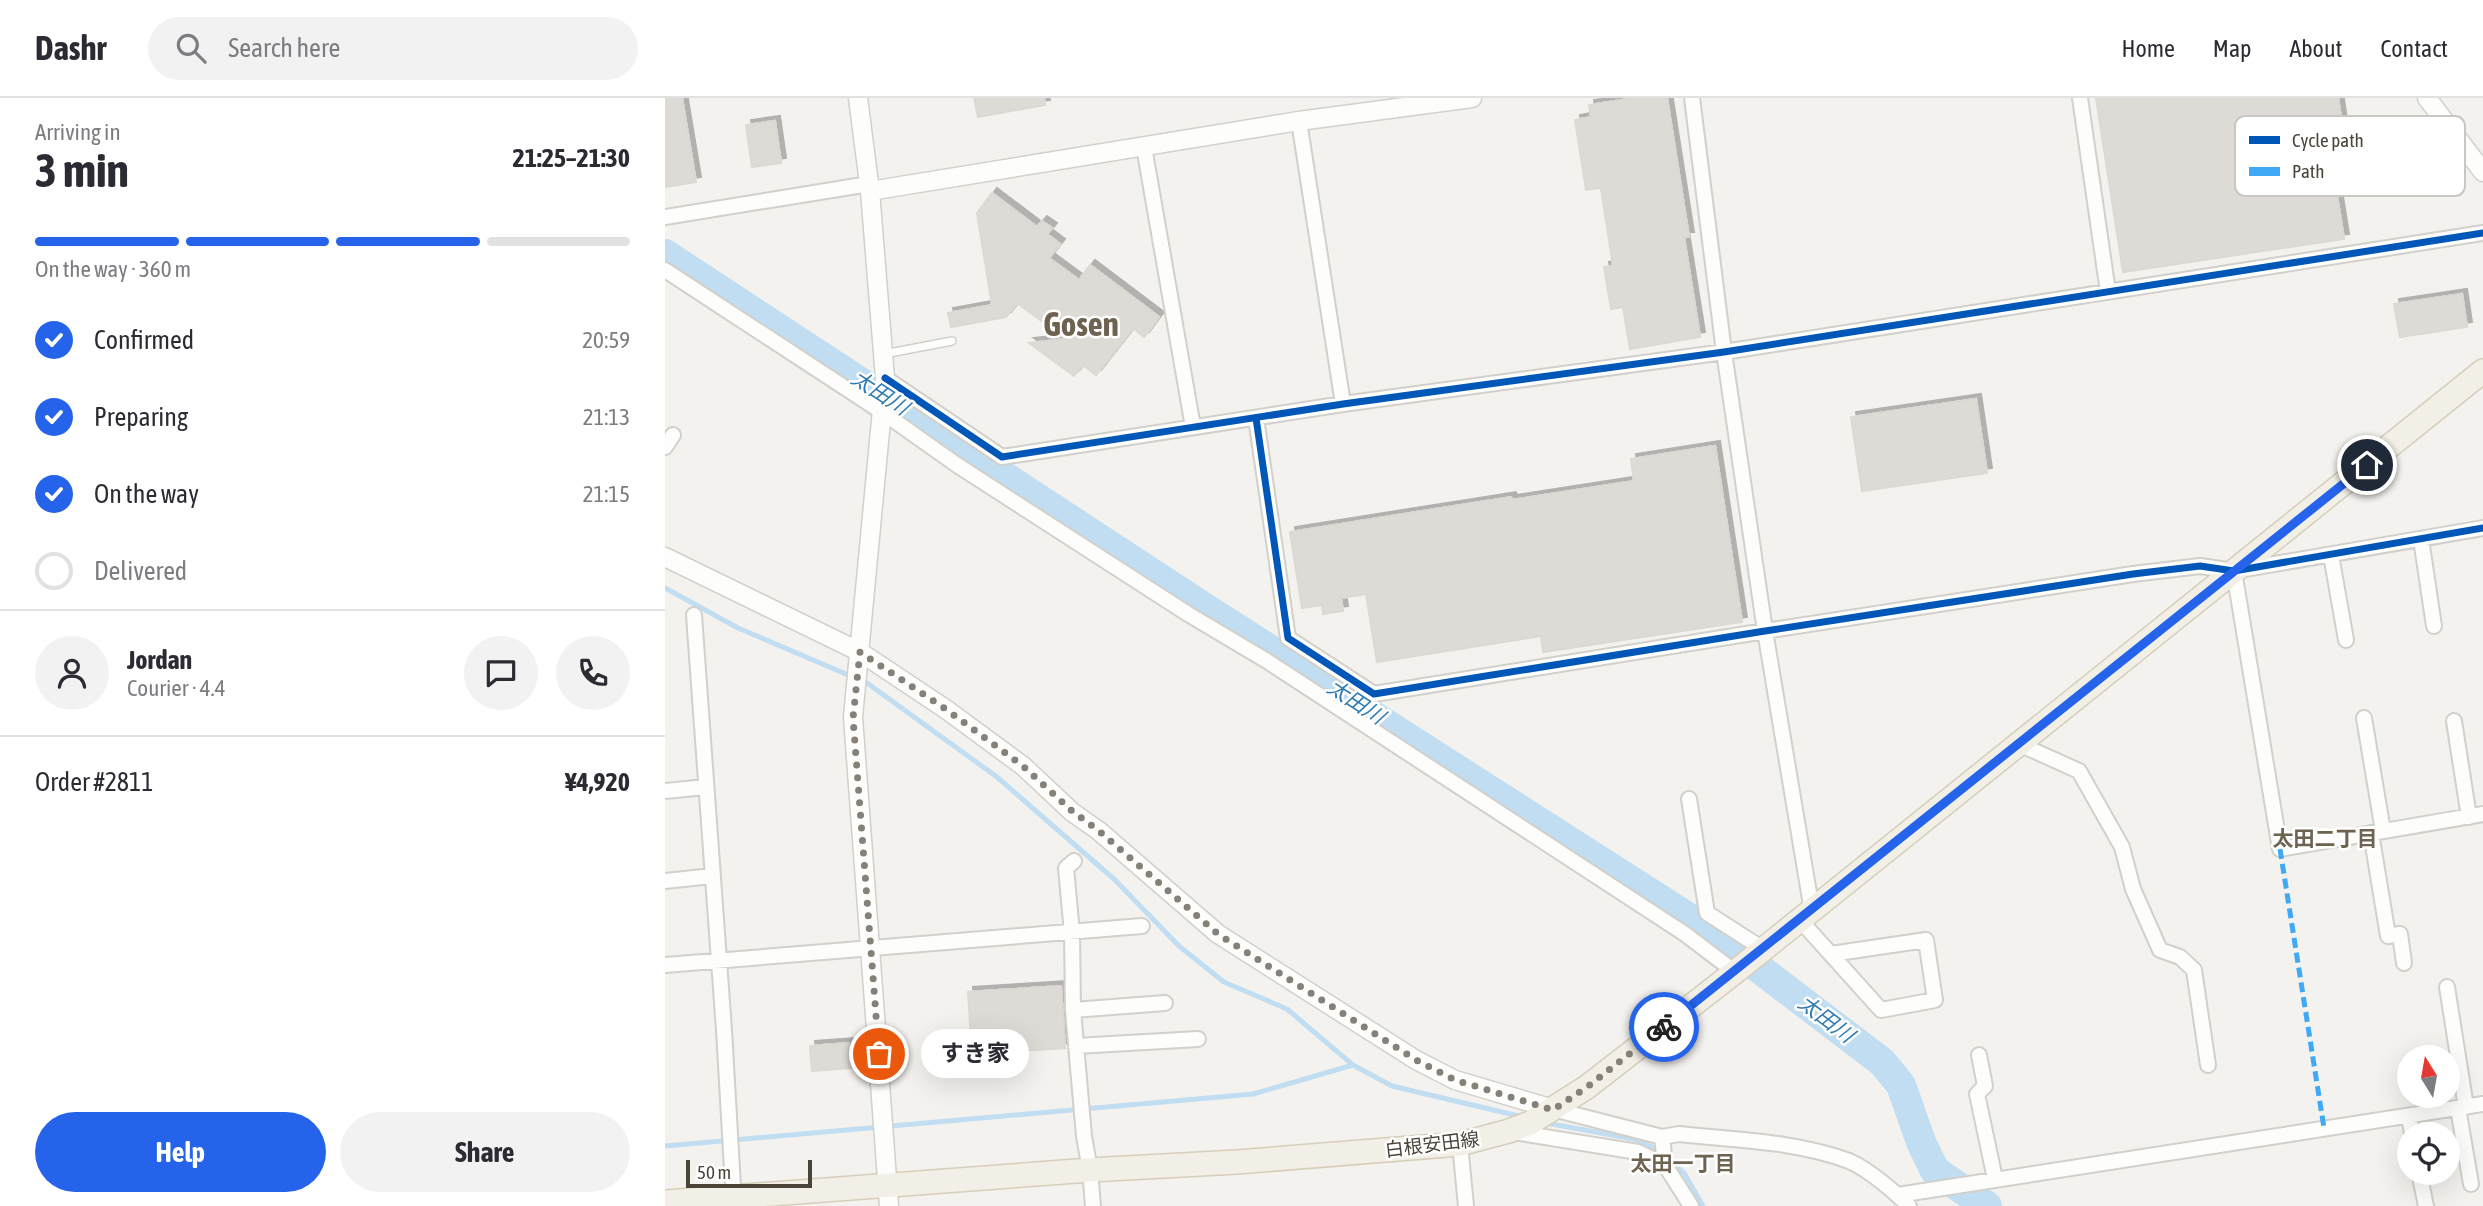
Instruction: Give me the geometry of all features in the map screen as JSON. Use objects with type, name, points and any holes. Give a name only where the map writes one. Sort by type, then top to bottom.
[{"type":"main road","name":"白根安田線","points":[[665,1202],[889,1196],[1090,1170],[1237,1162],[1460,1144],[1509,1132],[1553,1110],[1587,1087],[1735,972],[2483,371]]},
{"type":"street","points":[[857,98],[870,191],[885,378],[853,718],[889,1196]]},
{"type":"street","points":[[665,217],[863,186],[870,191],[1299,121],[1472,98]]},
{"type":"street","points":[[1692,98],[1724,352],[1806,915],[1831,954],[1881,1010],[1935,1000],[1926,940],[1831,954]]},
{"type":"street","points":[[2080,98],[2108,292]]},
{"type":"street","points":[[2427,98],[2441,116]]},
{"type":"street","points":[[1299,121],[1343,404]]},
{"type":"street","points":[[1144,147],[1193,428]]},
{"type":"street","points":[[2465,148],[2483,172]]},
{"type":"street","points":[[885,378],[1002,457],[1343,404],[1724,352],[2483,233]]},
{"type":"street","points":[[667,275],[881,412],[957,465],[1188,614],[1267,661],[1685,933],[1735,972]]},
{"type":"street","points":[[1256,418],[1288,638],[1374,694],[2147,573],[2200,566],[2234,571],[2483,528]]},
{"type":"street","points":[[2421,539],[2434,626]]},
{"type":"street","points":[[2331,555],[2346,640]]},
{"type":"street","points":[[665,557],[860,652],[947,710],[1023,766],[1072,811],[1099,831],[1218,934],[1416,1060],[1455,1080],[1553,1110],[1662,1137],[1679,1134],[1804,1149],[1851,1162],[1898,1195],[1909,1206]]},
{"type":"street","points":[[2234,571],[2280,849],[2479,817],[2454,721]]},
{"type":"street","points":[[694,615],[733,1202]]},
{"type":"street","points":[[2364,718],[2388,936],[2400,934],[2404,963]]},
{"type":"street","points":[[2019,744],[2079,771],[2122,846],[2133,889],[2160,950],[2180,957],[2194,970],[2208,1065]]},
{"type":"street","points":[[665,791],[706,787]]},
{"type":"street","points":[[1689,799],[1707,913],[1763,949]]},
{"type":"street","points":[[1074,861],[1066,868],[1072,933],[1073,1010],[1093,1206]]},
{"type":"street","points":[[665,881],[712,876]]},
{"type":"street","points":[[665,965],[1142,926]]},
{"type":"street","points":[[2448,987],[2471,1184]]},
{"type":"street","points":[[1073,1010],[1165,1003]]},
{"type":"street","points":[[1076,1046],[1198,1039]]},
{"type":"street","points":[[1979,1055],[1986,1086],[1977,1094],[1995,1180]]},
{"type":"street","points":[[1898,1195],[2483,1104]]},
{"type":"street","points":[[2409,1116],[2410,1122]]},
{"type":"street","points":[[1509,1132],[1638,1153],[1665,1165]]},
{"type":"street","points":[[1662,1137],[1665,1165],[1691,1206]]},
{"type":"street","points":[[1460,1144],[1466,1206]]},
{"type":"street","points":[[2422,1185],[2426,1206]]},
{"type":"lane","points":[[883,354],[953,341]]},
{"type":"building","points":[[665,98],[682,98],[696,182],[665,187]]},
{"type":"building","points":[[974,98],[1044,98],[1045,105],[978,117]]},
{"type":"building","points":[[1635,98],[1667,98],[1689,237],[1684,237],[1700,337],[1630,349],[1623,307],[1611,309],[1604,267],[1613,266],[1601,188],[1586,190],[1575,120],[1591,117],[1589,105]]},
{"type":"building","points":[[2096,98],[2338,98],[2341,116],[2235,116],[2235,196],[2337,196],[2344,239],[2123,272]]},
{"type":"building","points":[[775,121],[781,163],[752,167],[746,125]]},
{"type":"building","points":[[992,193],[1037,227],[1042,221],[1052,228],[1047,234],[1060,244],[1049,258],[1079,280],[1090,265],[1159,317],[1144,337],[1133,328],[1096,375],[1083,365],[1074,376],[1029,343],[1066,339],[1017,303],[1006,317],[951,327],[948,313],[992,305],[977,213]]},
{"type":"building","points":[[2462,294],[2467,327],[2400,337],[2394,304]]},
{"type":"building","points":[[1976,399],[1987,473],[1862,491],[1851,417]]},
{"type":"building","points":[[1715,446],[1742,622],[1543,652],[1541,636],[1377,662],[1366,594],[1341,598],[1343,611],[1323,614],[1322,605],[1302,608],[1290,532],[1511,497],[1512,500],[1634,481],[1631,459]]},
{"type":"building","points":[[1061,986],[1065,1048],[972,1054],[968,992]]},
{"type":"building","points":[[849,1043],[851,1068],[812,1071],[810,1046]]},
{"type":"waterway","name":"太田川","points":[[665,254],[1205,608],[1714,934],[1882,1062],[1901,1085],[1921,1142],[1935,1171],[1987,1206]]},
{"type":"waterway","points":[[665,588],[738,628],[867,683],[997,777],[1114,879],[1179,946],[1224,982],[1287,1009],[1353,1065],[1392,1086],[1523,1117]]},
{"type":"waterway","points":[[665,1146],[1253,1094],[1353,1065]]},
{"type":"waterway","points":[[1546,1123],[1634,1139],[1661,1151]]},
{"type":"waterway","points":[[1668,1158],[1684,1173],[1703,1206]]},
{"type":"marked path","points":[[2280,849],[2324,1128]]},
{"type":"cycle path","points":[[885,378],[1002,457],[1343,404],[1724,352],[2483,233]]},
{"type":"cycle path","points":[[1256,418],[1288,638],[1374,694],[2133,574],[2200,566],[2234,571],[2483,528]]},
{"type":"way so far","points":[[879,1054],[853,718],[860,652],[947,710],[1023,766],[1072,811],[1099,831],[1218,934],[1416,1060],[1455,1080],[1553,1110],[1664,1027]]},
{"type":"place","name":"すき家","points":[[879,1054]]},
{"type":"district","name":"Gosen","points":[[1081,324]]},
{"type":"district","name":"太田二丁目","points":[[2325,839]]},
{"type":"district","name":"太田一丁目","points":[[1683,1164]]},
{"type":"route","points":[[1664,1027],[2367,465]]}]
